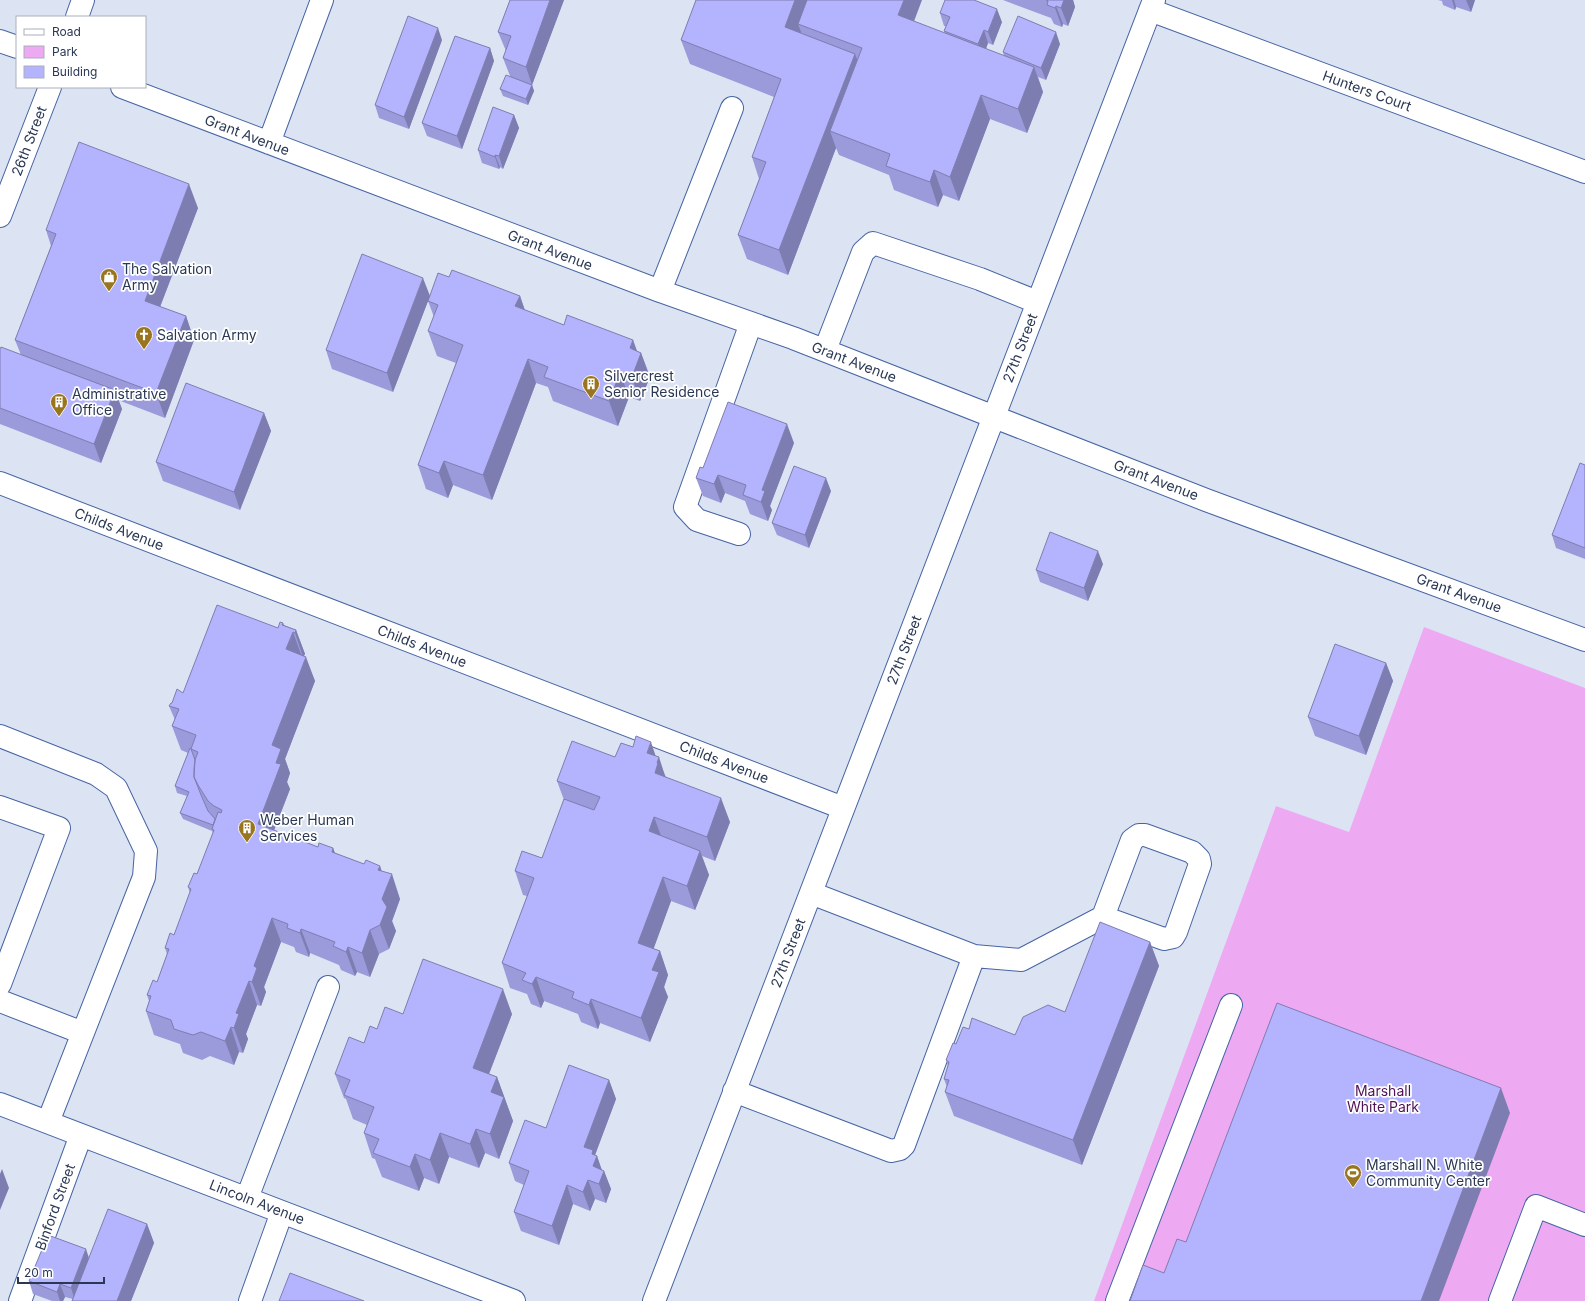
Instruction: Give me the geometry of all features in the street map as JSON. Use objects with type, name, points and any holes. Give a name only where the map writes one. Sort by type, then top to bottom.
[{"type":"street","points":[[77,16],[83,0]]},
{"type":"street","points":[[269,143],[322,0]]},
{"type":"street","name":"Hunters Court","points":[[1152,5],[1585,172]]},
{"type":"street","name":"27th Street","points":[[654,1301],[1152,5]]},
{"type":"street","points":[[0,41],[16,47]]},
{"type":"street","name":"26th Street","points":[[0,216],[50,88]]},
{"type":"street","name":"Grant Avenue","points":[[125,88],[660,291],[825,350],[1206,500],[1585,640]]},
{"type":"street","points":[[660,291],[732,108]]},
{"type":"street","points":[[825,350],[863,252],[873,243],[980,279],[1038,302]]},
{"type":"street","points":[[739,534],[697,520],[685,508],[751,323]]},
{"type":"street","name":"Childs Avenue","points":[[0,483],[843,808]]},
{"type":"street","points":[[0,736],[96,774],[116,788],[146,851],[144,877],[48,1122]]},
{"type":"street","points":[[0,807],[60,828],[0,984]]},
{"type":"street","points":[[811,893],[974,956],[1021,960],[1103,917],[1132,840],[1135,837],[1145,835],[1192,852],[1199,858],[1200,864],[1176,932],[1173,936],[1164,939],[1103,917]]},
{"type":"street","points":[[734,1091],[891,1150],[900,1149],[904,1145],[974,956]]},
{"type":"street","points":[[247,1198],[328,987]]},
{"type":"street","points":[[0,1000],[83,1033]]},
{"type":"street","points":[[1117,1301],[1231,1005]]},
{"type":"street","name":"Lincoln Avenue","points":[[0,1104],[514,1301]]},
{"type":"street","name":"Binford Street","points":[[20,1301],[81,1135]]},
{"type":"street","points":[[1500,1301],[1536,1206],[1585,1225]]},
{"type":"street","points":[[250,1301],[282,1212]]},
{"type":"green space","name":"Marshall White Park","points":[[1424,627],[1585,688],[1585,1301],[1094,1301],[1276,806],[1349,832]]},
{"type":"building","points":[[510,0],[550,0],[526,67],[503,58],[511,36],[498,32]]},
{"type":"building","points":[[696,0],[795,0],[785,27],[855,54],[779,250],[738,235],[766,162],[752,157],[781,79],[681,40]]},
{"type":"building","points":[[807,0],[904,0],[898,15],[1034,67],[1018,109],[981,95],[950,177],[934,170],[930,182],[886,166],[890,154],[830,131],[862,48],[798,24]]},
{"type":"building","points":[[945,0],[974,0],[997,9],[988,32],[984,30],[978,44],[944,31],[950,17],[940,13]]},
{"type":"building","points":[[1046,0],[1064,0],[1061,8],[1056,6],[1055,8],[1047,5],[1048,1]]},
{"type":"building","points":[[408,16],[438,28],[404,117],[375,105]]},
{"type":"building","points":[[1018,16],[1056,32],[1041,68],[1003,52]]},
{"type":"building","points":[[455,36],[490,48],[457,136],[422,123]]},
{"type":"building","points":[[506,75],[532,85],[526,99],[500,89]]},
{"type":"building","points":[[493,107],[514,115],[499,156],[495,155],[495,157],[478,150]]},
{"type":"building","name":"The Salvation Army","points":[[79,142],[189,184],[145,301],[186,316],[156,393],[15,340],[56,234],[46,230]]},
{"type":"building","points":[[362,254],[423,278],[387,373],[326,350]]},
{"type":"building","name":"Silvercrest Senior Residence","points":[[452,270],[520,296],[515,306],[564,325],[567,315],[633,340],[630,348],[641,353],[632,377],[620,373],[609,401],[544,377],[548,367],[528,359],[483,475],[444,461],[439,473],[418,465],[463,345],[428,331],[438,305],[428,301],[438,273],[449,277]]},
{"type":"building","name":"Administrative Office","points":[[1,347],[115,390],[94,444],[0,408]]},
{"type":"building","points":[[186,383],[264,413],[234,492],[156,462]]},
{"type":"building","points":[[728,402],[787,424],[762,490],[765,491],[761,502],[743,495],[746,485],[718,475],[714,484],[696,478],[700,467],[703,468]]},
{"type":"building","points":[[1580,463],[1585,465],[1585,548],[1552,535]]},
{"type":"building","points":[[794,466],[826,478],[805,535],[772,523]]},
{"type":"building","points":[[1050,532],[1098,551],[1084,588],[1036,570]]},
{"type":"building","name":"Weber Human Services","points":[[217,605],[278,628],[280,622],[283,623],[282,625],[296,630],[295,633],[293,632],[286,649],[306,657],[272,745],[281,749],[276,763],[281,764],[258,824],[318,847],[319,843],[333,848],[332,852],[364,864],[366,860],[380,866],[378,870],[392,874],[382,899],[387,907],[380,925],[370,930],[362,953],[348,947],[346,952],[333,946],[335,942],[301,929],[300,933],[287,928],[288,924],[272,918],[254,966],[257,968],[252,982],[249,981],[236,1013],[239,1014],[234,1028],[231,1027],[225,1041],[201,1032],[193,1035],[174,1029],[171,1020],[146,1011],[151,996],[147,995],[153,980],[157,982],[169,949],[165,948],[170,933],[174,935],[191,889],[188,887],[194,873],[197,874],[214,830],[212,829],[218,812],[221,813],[222,810],[208,801],[194,777],[195,760],[198,752],[191,749],[196,735],[172,726],[179,709],[169,706],[172,703],[177,689],[183,693]]},
{"type":"building","points":[[1335,644],[1386,663],[1359,736],[1308,717]]},
{"type":"building","points":[[636,736],[651,742],[647,753],[659,757],[655,773],[721,798],[707,837],[654,817],[649,831],[700,851],[687,886],[663,877],[638,943],[660,951],[652,970],[659,972],[641,1018],[591,999],[589,1005],[572,998],[574,992],[536,977],[532,984],[522,980],[526,973],[502,963],[534,878],[515,871],[522,851],[542,858],[564,799],[594,810],[600,797],[557,781],[572,741],[615,757],[621,743],[633,747]]},
{"type":"building","points":[[190,748],[195,760],[194,777],[208,811],[215,819],[213,825],[180,813],[189,792],[175,786]]},
{"type":"building","points":[[1100,922],[1150,942],[1073,1140],[945,1092],[949,1080],[944,1079],[949,1062],[946,1060],[953,1043],[956,1044],[963,1027],[969,1029],[972,1018],[1015,1035],[1023,1017],[1048,1005],[1065,1012]]},
{"type":"building","points":[[423,959],[503,989],[473,1068],[497,1077],[491,1092],[504,1097],[490,1134],[476,1129],[470,1144],[440,1133],[430,1160],[415,1154],[410,1167],[373,1153],[379,1139],[364,1133],[374,1107],[344,1095],[350,1080],[335,1074],[349,1037],[364,1043],[370,1026],[377,1029],[385,1007],[403,1014]]},
{"type":"building","name":"Marshall N. White Community Center","points":[[1277,1003],[1501,1088],[1421,1301],[1130,1301],[1143,1265],[1164,1273],[1177,1239],[1186,1242]]},
{"type":"building","points":[[569,1065],[609,1080],[584,1147],[593,1150],[592,1154],[597,1156],[593,1166],[604,1171],[599,1184],[588,1180],[583,1192],[567,1185],[552,1226],[514,1212],[529,1171],[509,1163],[525,1120],[546,1128]]},
{"type":"building","points":[[108,1209],[147,1224],[117,1301],[72,1301]]},
{"type":"building","points":[[48,1235],[86,1249],[71,1288],[60,1284],[57,1292],[29,1281]]},
{"type":"building","points":[[290,1273],[364,1301],[279,1301]]},
{"type":"place","name":"The Salvation Army","points":[[109,292]]},
{"type":"place","name":"Salvation Army","points":[[144,350]]},
{"type":"place","name":"Silvercrest Senior Residence","points":[[591,399]]},
{"type":"place","name":"Administrative Office","points":[[59,417]]},
{"type":"place","name":"Weber Human Services","points":[[247,843]]},
{"type":"place","name":"Marshall N. White Community Center","points":[[1353,1188]]}]
